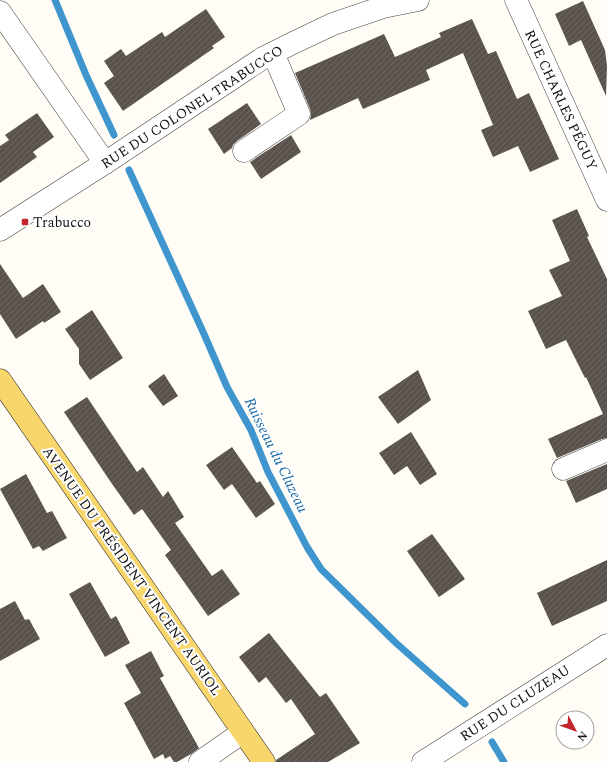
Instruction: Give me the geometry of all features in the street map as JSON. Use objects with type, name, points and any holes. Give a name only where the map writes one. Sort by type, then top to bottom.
[{"type":"main road","name":"AVENUE DU PRÉSIDENT VINCENT AURIOL","points":[[0,380],[264,762]]},
{"type":"street","name":"RUE DU COLONEL TRABUCCO","points":[[0,230],[273,53],[333,24],[383,7],[418,0]]},
{"type":"street","name":"RUE CHARLES PÉGUY","points":[[516,0],[607,200]]},
{"type":"street","points":[[0,12],[105,163]]},
{"type":"street","points":[[244,151],[299,114],[273,53]]},
{"type":"street","points":[[563,469],[607,450]]},
{"type":"street","name":"RUE DU CLUZEAU","points":[[423,762],[607,644]]},
{"type":"street","points":[[200,762],[243,732]]},
{"type":"building","points":[[583,1],[605,50],[607,66],[606,96],[581,40],[569,46],[555,14]]},
{"type":"building","points":[[206,9],[225,37],[212,46],[214,48],[123,111],[104,83],[114,76],[104,61],[121,49],[126,56],[162,32],[165,37]]},
{"type":"building","points":[[472,19],[488,54],[496,51],[517,99],[529,93],[559,159],[530,172],[518,146],[493,157],[481,130],[493,125],[463,53],[426,70],[430,80],[363,109],[358,98],[310,120],[310,109],[295,73],[384,34],[395,57],[441,37],[439,33]]},
{"type":"building","points":[[247,103],[261,124],[237,141],[232,148],[224,154],[208,129]]},
{"type":"building","points":[[37,113],[54,137],[33,152],[37,157],[0,183],[0,146],[9,140],[5,135]]},
{"type":"building","points":[[291,135],[301,152],[261,179],[250,162]]},
{"type":"building","points":[[577,209],[589,236],[587,237],[607,279],[607,438],[557,458],[548,439],[603,414],[586,377],[585,378],[566,340],[546,349],[528,311],[562,296],[549,270],[570,261],[552,220]]},
{"type":"building","points":[[0,264],[23,298],[43,284],[61,312],[44,323],[43,321],[16,339],[0,314]]},
{"type":"building","points":[[92,310],[123,358],[90,380],[79,364],[79,349],[65,329]]},
{"type":"building","points":[[418,370],[431,400],[398,424],[378,397]]},
{"type":"building","points":[[164,374],[178,396],[163,406],[148,386]]},
{"type":"building","points":[[87,397],[137,472],[143,467],[163,497],[168,491],[184,517],[175,523],[212,576],[222,569],[240,594],[208,616],[165,555],[171,550],[142,509],[134,515],[64,412]]},
{"type":"building","points":[[411,432],[437,474],[420,485],[407,466],[394,475],[379,453]]},
{"type":"building","points":[[232,447],[257,483],[260,481],[275,504],[256,518],[232,484],[224,490],[206,465]]},
{"type":"building","points":[[607,464],[607,489],[576,503],[566,481]]},
{"type":"building","points":[[26,474],[47,513],[52,511],[67,538],[43,551],[39,546],[33,549],[0,489]]},
{"type":"building","points":[[432,534],[465,579],[439,597],[407,551]]},
{"type":"building","points":[[607,560],[607,601],[552,626],[537,593]]},
{"type":"building","points":[[90,582],[111,619],[116,616],[130,643],[105,657],[69,594]]},
{"type":"building","points":[[15,601],[25,620],[29,619],[40,639],[0,661],[0,609]]},
{"type":"building","points":[[269,633],[320,697],[326,693],[360,743],[328,762],[276,762],[276,760],[315,734],[291,699],[286,703],[266,677],[259,683],[239,657]]},
{"type":"building","points":[[151,651],[164,676],[160,678],[199,748],[177,762],[174,762],[170,756],[165,759],[163,754],[154,759],[124,703],[141,693],[125,665]]},
{"type":"waterway","name":"Ruisseau du Cluzeau","points":[[55,0],[86,75],[114,135]]},
{"type":"waterway","name":"Ruisseau du Cluzeau","points":[[129,170],[227,387],[251,430],[268,472],[307,547],[321,569],[396,643],[465,704]]},
{"type":"waterway","name":"Ruisseau du Cluzeau","points":[[492,742],[504,762]]},
{"type":"place","name":"Trabucco","points":[[25,222]]}]
